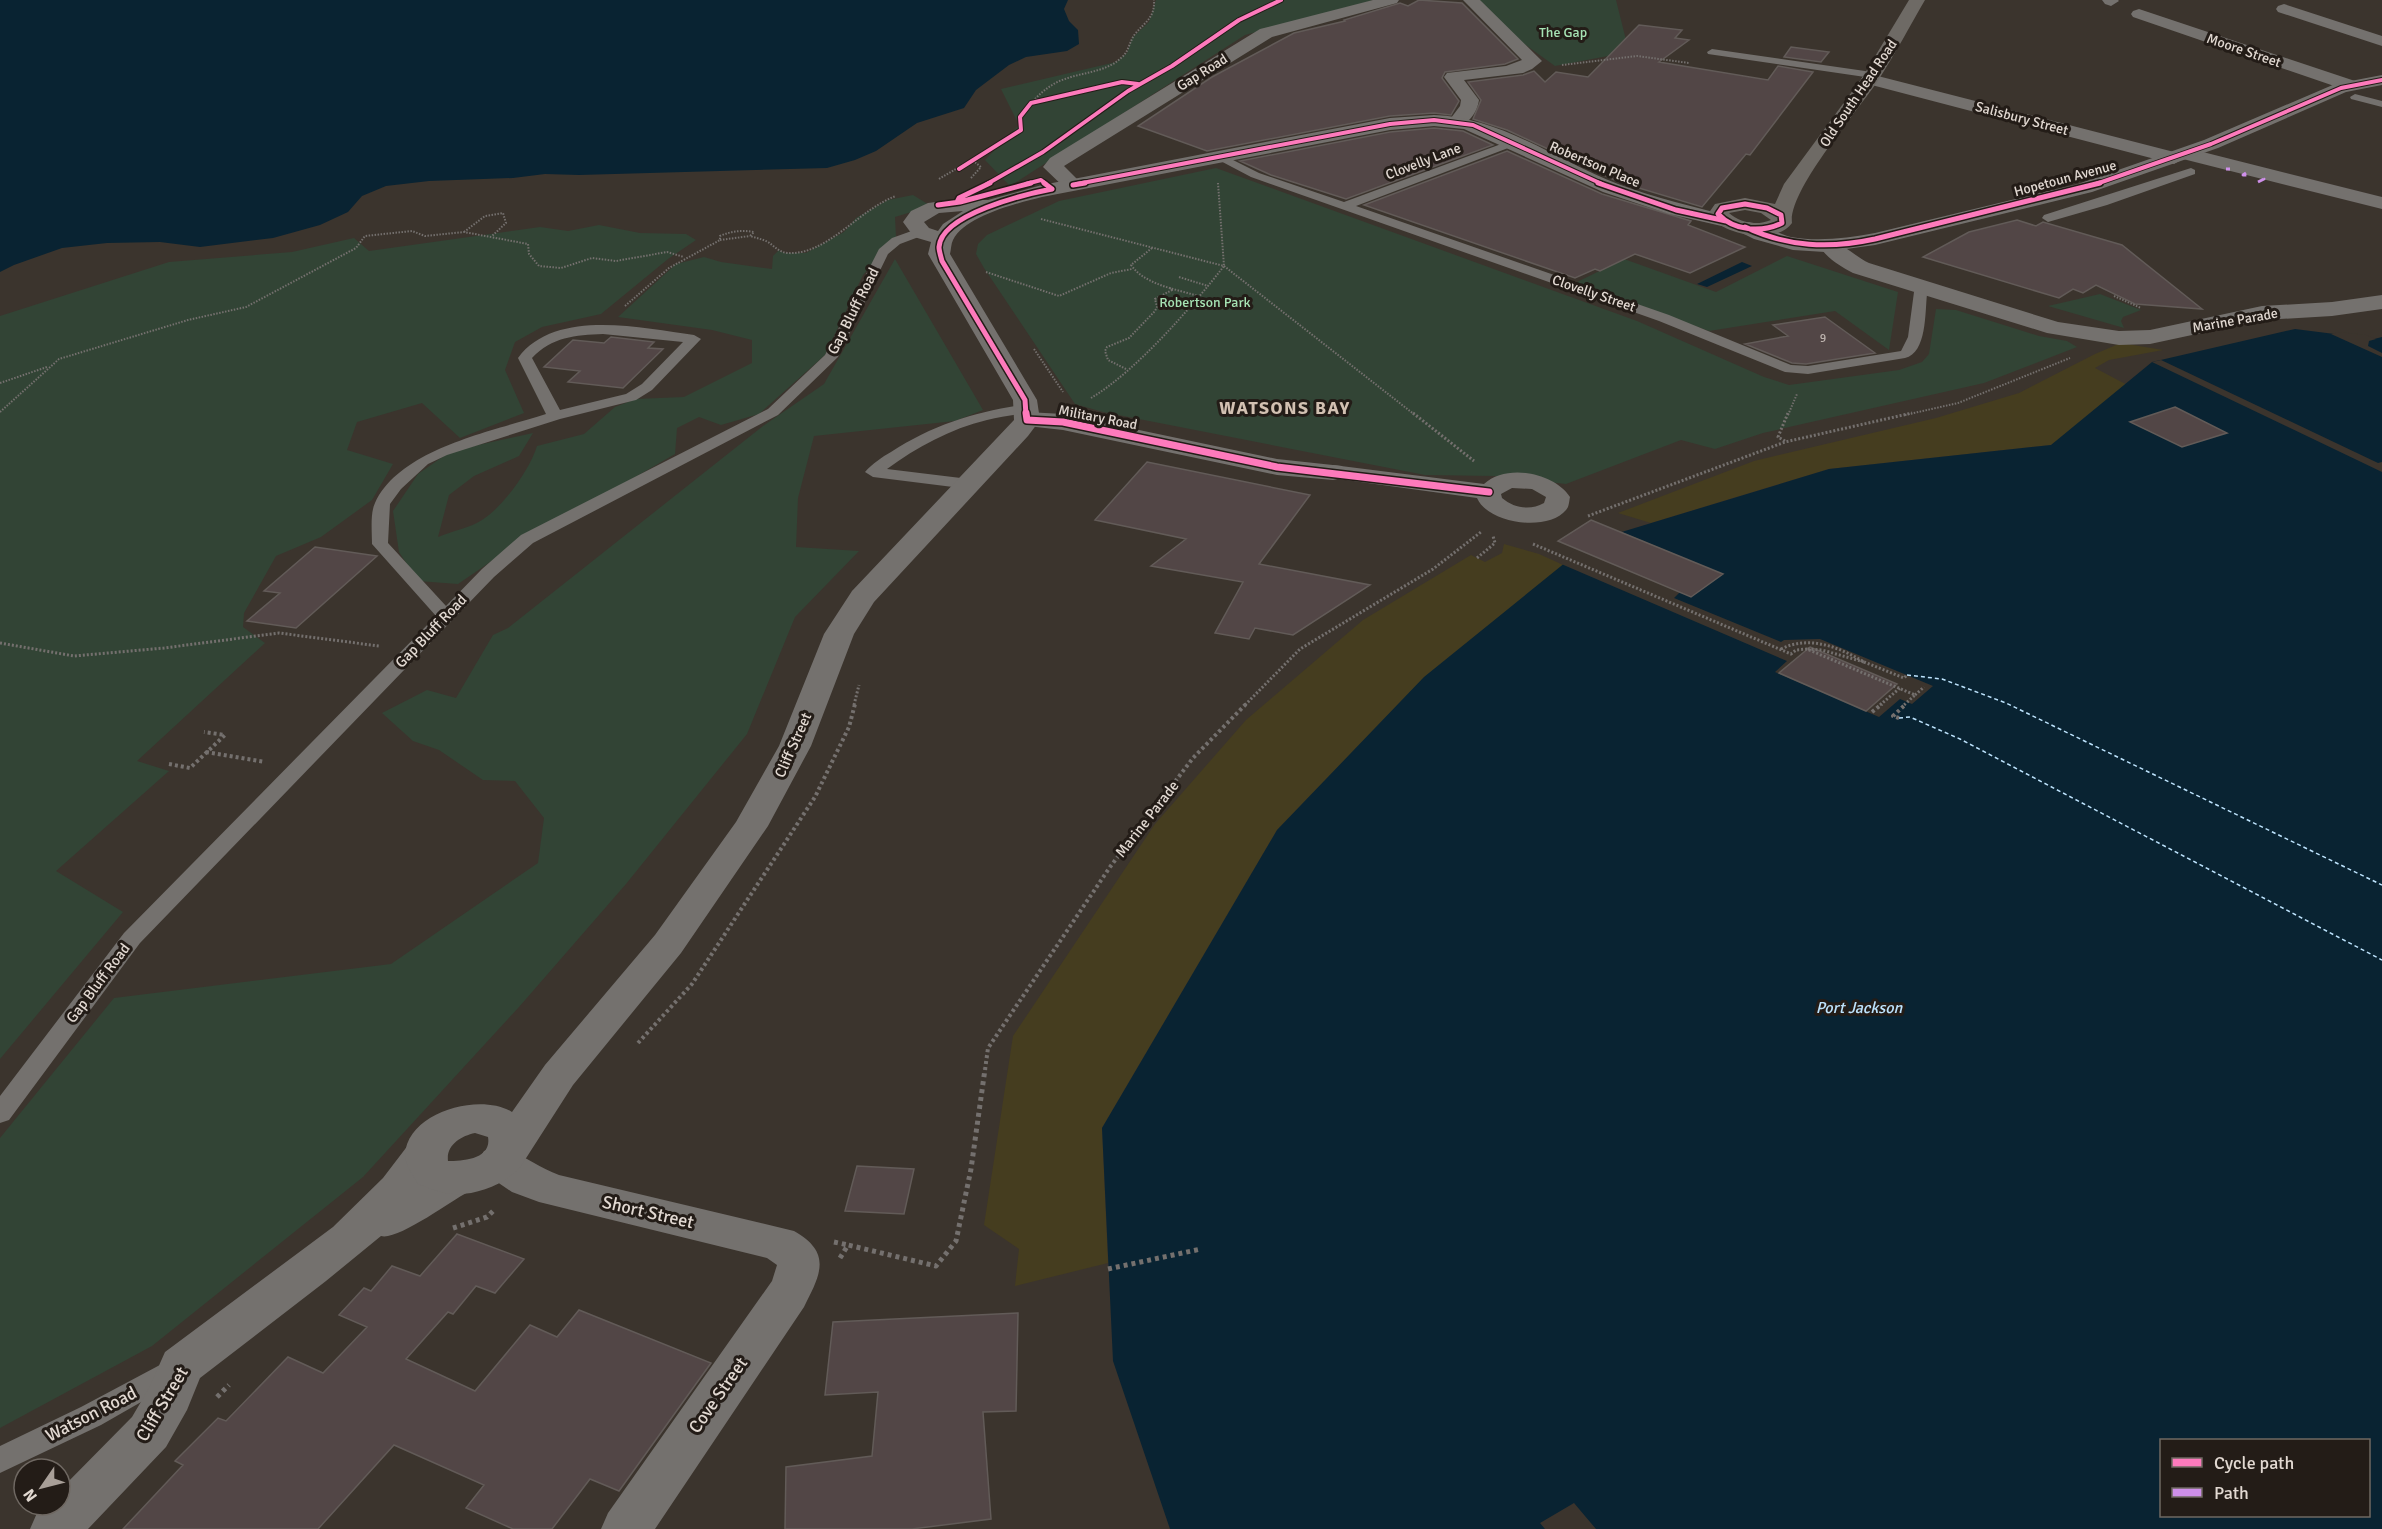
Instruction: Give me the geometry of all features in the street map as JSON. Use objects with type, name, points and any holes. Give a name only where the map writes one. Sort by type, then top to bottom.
[{"type":"main road","name":"Old South Head Road","points":[[1780,220],[1794,184],[1871,77],[1917,0]]},
{"type":"main road","name":"Old South Head Road","points":[[1737,214],[1794,184]]},
{"type":"main road","points":[[1737,214],[1764,228],[1780,220]]},
{"type":"street","name":"Gap Road","points":[[1073,185],[1055,170],[1053,167],[1057,162],[1252,41],[1266,33],[1391,0]]},
{"type":"street","points":[[1027,414],[1025,400],[942,261],[939,246],[943,238],[959,222],[988,207],[1017,197],[1073,185],[1397,123],[1422,120],[1457,122],[1469,106],[1470,100],[1453,78],[1528,66],[1533,61],[1471,0]]},
{"type":"street","points":[[2284,9],[2382,41]]},
{"type":"street","name":"Moore Street","points":[[2139,14],[2352,91]]},
{"type":"street","name":"Salisbury Street","points":[[1871,77],[2184,161],[2382,203]]},
{"type":"street","name":"Hopetoun Avenue","points":[[1737,214],[1760,235],[1792,245],[1830,246],[1883,237],[2059,195],[2184,161],[2382,80]]},
{"type":"street","name":"Robertson Place","points":[[1457,122],[1478,127],[1610,188],[1652,202],[1737,214]]},
{"type":"street","name":"Salisbury Street","points":[[2184,161],[2206,170],[2382,213]]},
{"type":"street","points":[[943,238],[920,232],[913,222],[916,216],[926,211],[957,205],[988,207]]},
{"type":"street","name":"Hopetoun Avenue","points":[[1780,220],[1794,235],[1830,246]]},
{"type":"street","points":[[1830,246],[1845,260],[1862,268],[2055,328],[2096,335]]},
{"type":"street","name":"Marine Parade","points":[[2096,335],[2150,337],[2262,313],[2332,309],[2382,302]]},
{"type":"street","name":"Military Road","points":[[1027,414],[1277,467],[1333,472],[1521,515],[1538,515],[1551,510],[1558,502],[1555,492],[1549,488],[1533,482],[1511,481]]},
{"type":"street","name":"Cliff Street","points":[[503,1156],[559,1075],[668,944],[751,826],[781,776],[835,643],[862,597],[1019,431],[1027,414]]},
{"type":"street","points":[[1494,509],[1497,485],[1511,481]]},
{"type":"street","name":"Cliff Street","points":[[472,1118],[518,1100],[559,1075]]},
{"type":"street","points":[[472,1118],[485,1118],[500,1124],[510,1137],[503,1156],[477,1176],[440,1165],[433,1139],[447,1126],[472,1118]]},
{"type":"street","name":"Short Street","points":[[503,1156],[527,1180],[554,1190],[779,1243],[817,1261]]},
{"type":"street","name":"Cliff Street","points":[[55,1529],[149,1432],[170,1396],[181,1366],[338,1249],[440,1165]]},
{"type":"street","name":"Cove Street","points":[[626,1529],[788,1293],[800,1269],[817,1261]]},
{"type":"lane","points":[[1712,52],[1871,77]]},
{"type":"lane","points":[[2352,91],[2382,104]]},
{"type":"lane","name":"Clovelly Lane","points":[[1345,206],[1512,143]]},
{"type":"lane","name":"Clovelly Street","points":[[1219,157],[1248,172],[1664,318],[1790,369],[1808,370],[1905,354],[1913,344],[1921,292],[1927,289]]},
{"type":"lane","points":[[2048,218],[2113,199],[2184,161]]},
{"type":"lane","name":"Gap Bluff Road","points":[[0,1114],[132,938],[488,573],[527,539],[773,412],[831,357],[871,273],[884,252],[896,241],[920,232]]},
{"type":"lane","points":[[445,616],[380,544],[382,504],[395,486],[423,461],[442,452],[555,416],[617,402],[639,393],[693,339],[587,329],[547,339],[528,353],[525,358],[555,416]]},
{"type":"lane","points":[[969,484],[873,472],[930,434],[981,416],[1027,414]]},
{"type":"lane","name":"Watson Road","points":[[0,1460],[91,1416],[181,1366]]},
{"type":"path","points":[[930,183],[959,169],[1021,130],[1020,117],[1055,83],[1110,66],[1122,58],[1128,52],[1131,38],[1149,23],[1155,8],[1154,0]]},
{"type":"path","points":[[1528,66],[1544,67],[1638,56],[1696,64]]},
{"type":"path","points":[[1031,104],[1122,82],[1138,84]]},
{"type":"path","points":[[1027,414],[1100,395],[1208,286],[1224,266],[1218,179]]},
{"type":"path","points":[[587,329],[614,317],[651,281],[684,256],[720,240],[750,237],[765,240],[784,254],[806,253],[844,232],[856,219],[884,199],[904,195]]},
{"type":"path","points":[[464,232],[485,216],[504,213],[503,218],[506,223],[492,237]]},
{"type":"path","points":[[1038,218],[1224,266],[1495,476],[1511,481]]},
{"type":"path","points":[[720,240],[720,236],[740,230],[754,232],[750,237]]},
{"type":"path","points":[[0,412],[59,359],[148,331],[246,307],[356,248],[364,236],[412,231],[424,236],[464,232],[528,244],[529,254],[539,266],[561,268],[592,258],[616,261],[667,252],[684,256]]},
{"type":"path","points":[[1132,269],[1131,265],[1136,259],[1153,247]]},
{"type":"path","points":[[982,270],[1059,296],[1070,294],[1111,273],[1132,269],[1147,279],[1198,296]]},
{"type":"path","points":[[1179,277],[1208,286]]},
{"type":"path","points":[[1126,369],[1108,360],[1107,347],[1129,338],[1155,311],[1157,307],[1155,299],[1172,290],[1169,287]]},
{"type":"path","points":[[2114,296],[2151,311]]},
{"type":"path","points":[[1579,519],[1785,442],[1958,403],[2083,353],[2096,335]]},
{"type":"path","points":[[0,383],[51,366]]},
{"type":"path","points":[[1785,442],[1778,437],[1808,370]]},
{"type":"path","points":[[1477,558],[1495,543],[1494,509]]},
{"type":"path","points":[[1527,534],[1532,544],[1791,654],[1796,650],[1819,647],[1855,662],[1864,662]]},
{"type":"path","points":[[0,643],[74,656],[164,648],[279,633],[412,651]]},
{"type":"path","points":[[1781,650],[1787,645],[1820,643],[1904,678],[1907,675]]},
{"type":"path","points":[[1807,649],[1915,695]]},
{"type":"path","points":[[1899,718],[1893,716],[1924,687]]},
{"type":"path","points":[[1872,712],[1900,688]]},
{"type":"path","points":[[169,764],[190,768],[225,735],[204,732]]},
{"type":"path","points":[[206,752],[298,767]]},
{"type":"path","points":[[1108,1269],[1201,1249]]},
{"type":"green space","points":[[1156,0],[1374,0],[1245,35],[1010,186],[985,160],[1019,125],[1001,89],[1116,62],[1127,53],[1132,38],[1149,22]]},
{"type":"green space","name":"The Gap","points":[[1463,0],[1616,0],[1629,52],[1555,66]]},
{"type":"green space","name":"Robertson Park","points":[[1216,168],[1637,321],[1764,377],[1789,385],[1899,370],[1922,362],[1929,354],[1936,309],[1956,310],[2039,336],[2067,341],[2077,347],[1984,383],[1763,433],[1715,449],[1681,440],[1566,484],[1495,476],[1425,475],[1103,412],[1075,404],[984,268],[976,254],[978,244],[987,235],[1059,201]]},
{"type":"green space","points":[[913,195],[931,206],[895,217],[896,237],[863,275],[825,355],[759,414],[721,425],[699,417],[677,428],[675,454],[499,556],[458,584],[418,581],[399,552],[393,511],[418,474],[451,451],[533,433],[519,456],[474,476],[449,495],[438,537],[482,520],[499,506],[529,465],[537,446],[584,434],[615,407],[636,399],[684,397],[752,363],[752,340],[712,330],[618,317],[676,264],[704,257],[721,262],[772,269],[773,256],[779,250],[784,253],[806,253],[844,232],[856,218],[888,200]]},
{"type":"green space","points":[[599,225],[640,233],[686,234],[696,240],[668,259],[601,314],[542,327],[515,342],[505,370],[524,413],[460,438],[422,403],[357,422],[347,450],[393,464],[372,500],[321,537],[276,556],[244,613],[243,627],[265,643],[137,761],[169,771],[56,871],[123,912],[0,1059],[0,316],[169,262],[292,252],[354,238],[369,251],[540,227],[568,231]]},
{"type":"green space","points":[[1787,256],[1898,292],[1889,350],[1835,311],[1709,331],[1575,283],[1624,259],[1716,292]]},
{"type":"green space","points":[[895,259],[983,410],[955,421],[814,436],[798,498],[796,547],[859,551],[795,617],[747,734],[626,884],[519,1007],[363,1177],[152,1346],[0,1428],[0,1138],[114,998],[391,964],[538,863],[544,818],[515,781],[483,780],[439,750],[413,741],[382,713],[427,690],[456,698],[493,635],[508,628],[763,426],[824,384]]},
{"type":"green space","points":[[2100,294],[2141,310],[2123,317],[2121,321],[2124,328],[2048,306]]},
{"type":"sand","points":[[2121,343],[2163,350],[2109,360],[2095,368],[2133,388],[2051,445],[1829,469],[1651,523],[1618,513],[1754,461],[1936,418],[2019,393]]},
{"type":"sand","points":[[1504,544],[1539,554],[1570,568],[1424,678],[1277,830],[1102,1128],[1108,1263],[1015,1286],[1019,1249],[984,1225],[1013,1036],[1155,824],[1246,720],[1363,620],[1471,555],[1485,562],[1502,553]]},
{"type":"water","points":[[0,0],[1068,0],[1064,9],[1069,21],[1078,30],[1079,44],[1067,51],[1026,57],[1009,65],[976,90],[964,108],[917,123],[876,151],[827,168],[545,174],[386,186],[362,196],[348,212],[320,225],[273,238],[200,247],[160,242],[107,243],[62,248],[0,272]]},
{"type":"water","points":[[1742,262],[1752,266],[1707,287],[1697,284]]},
{"type":"water","name":"Port Jackson","points":[[2295,329],[2374,339],[2382,337],[2382,1529],[1170,1529],[1113,1361],[1102,1128],[1277,830],[1424,677],[1592,541],[1829,469],[2051,445],[2152,362]]},
{"type":"pier","points":[[2340,332],[2366,335],[2376,339],[2369,341],[2368,346],[2382,353],[2382,357],[2331,334]]},
{"type":"pier","points":[[2161,360],[2378,463],[2382,462],[2382,472],[2152,362]]},
{"type":"pier","points":[[1617,530],[1723,574],[1691,597],[1680,592],[1674,598],[1781,642],[1820,639],[1933,686],[1912,704],[1900,699],[1879,717],[1775,672],[1787,661],[1559,563],[1590,538]]},
{"type":"pier","points":[[1574,1503],[1596,1529],[1545,1529],[1540,1523]]},
{"type":"building","points":[[1419,0],[1462,3],[1518,59],[1505,64],[1445,72],[1442,78],[1459,101],[1451,115],[1434,113],[1390,116],[1207,151],[1138,126],[1212,77],[1294,33],[1345,21],[1400,3],[1408,6]]},
{"type":"building","points":[[1639,25],[1682,30],[1675,38],[1689,40],[1659,62],[1768,80],[1778,66],[1813,72],[1750,155],[1746,154],[1702,207],[1619,182],[1507,130],[1473,119],[1481,100],[1468,82],[1523,75],[1534,71],[1545,82],[1556,72],[1588,77]]},
{"type":"building","points":[[1791,47],[1829,52],[1821,62],[1784,57]]},
{"type":"building","points":[[1434,128],[1463,131],[1493,145],[1346,199],[1271,175],[1240,161],[1390,132]]},
{"type":"building","points":[[1507,151],[1602,194],[1691,221],[1688,225],[1745,247],[1690,273],[1635,254],[1600,271],[1595,269],[1575,278],[1364,205]]},
{"type":"building","points":[[2017,220],[2036,226],[2043,222],[2122,245],[2202,309],[2135,304],[2096,285],[2083,293],[2073,289],[2059,298],[1923,257],[1969,232]]},
{"type":"building","points":[[1825,317],[1875,353],[1806,364],[1792,363],[1745,344],[1788,336],[1773,325]]},
{"type":"building","points":[[611,337],[654,342],[648,348],[663,349],[623,388],[568,382],[580,371],[544,367],[573,340],[604,343]]},
{"type":"building","points":[[2175,407],[2227,433],[2182,447],[2130,422]]},
{"type":"building","points":[[1147,462],[1310,495],[1259,564],[1370,585],[1293,635],[1255,628],[1249,639],[1215,633],[1243,582],[1151,566],[1186,539],[1095,520]]},
{"type":"building","points":[[1591,520],[1723,574],[1691,597],[1558,541]]},
{"type":"building","points":[[315,547],[377,556],[296,628],[247,621],[280,593],[264,591]]},
{"type":"building","points":[[1810,647],[1897,684],[1866,711],[1779,673]]},
{"type":"building","points":[[857,1166],[914,1169],[904,1214],[845,1211]]},
{"type":"building","points":[[457,1234],[524,1259],[495,1293],[476,1286],[453,1314],[448,1312],[406,1359],[475,1391],[530,1325],[557,1337],[579,1310],[711,1363],[619,1491],[590,1479],[552,1529],[513,1529],[466,1508],[484,1485],[394,1445],[318,1529],[123,1529],[183,1465],[175,1461],[218,1418],[226,1421],[288,1357],[323,1373],[367,1327],[339,1315],[364,1288],[371,1291],[392,1266],[420,1276]]},
{"type":"building","points":[[1018,1313],[1016,1411],[983,1412],[991,1519],[912,1529],[785,1529],[786,1467],[872,1456],[878,1392],[825,1395],[833,1322]]},
{"type":"ferry route","points":[[1907,675],[1942,679],[2006,703],[2382,885]]},
{"type":"ferry route","points":[[1899,718],[1910,717],[1960,739],[2382,960]]},
{"type":"marked path","points":[[2246,173],[2243,175],[2248,175]]},
{"type":"marked path","points":[[2258,182],[2264,179],[2262,178]]},
{"type":"cycle path","points":[[957,202],[959,198],[1043,152],[1128,91],[1172,66],[1239,20],[1266,5],[1281,0]]},
{"type":"cycle path","points":[[1745,227],[1777,240],[1793,243],[1825,246],[1858,243],[2085,188],[2211,144],[2341,88],[2382,80]]},
{"type":"cycle path","points":[[959,169],[1021,130],[1020,117],[1031,103],[1122,82],[1138,84]]},
{"type":"cycle path","points":[[1073,185],[1390,124],[1434,120],[1473,125],[1610,188],[1676,210],[1726,221]]},
{"type":"cycle path","points":[[938,205],[960,202],[1041,180],[1052,189]]},
{"type":"cycle path","points":[[1052,189],[1005,200],[971,214],[957,223],[946,234],[939,246],[942,261],[1025,400],[1027,420],[1063,422],[1277,467],[1489,492]]},
{"type":"cycle path","points":[[1745,204],[1767,208],[1781,215],[1782,223],[1767,228],[1748,229],[1730,224],[1718,214],[1722,208],[1745,204]]},
{"type":"district","name":"WATSONS BAY","points":[[1285,408]]}]
